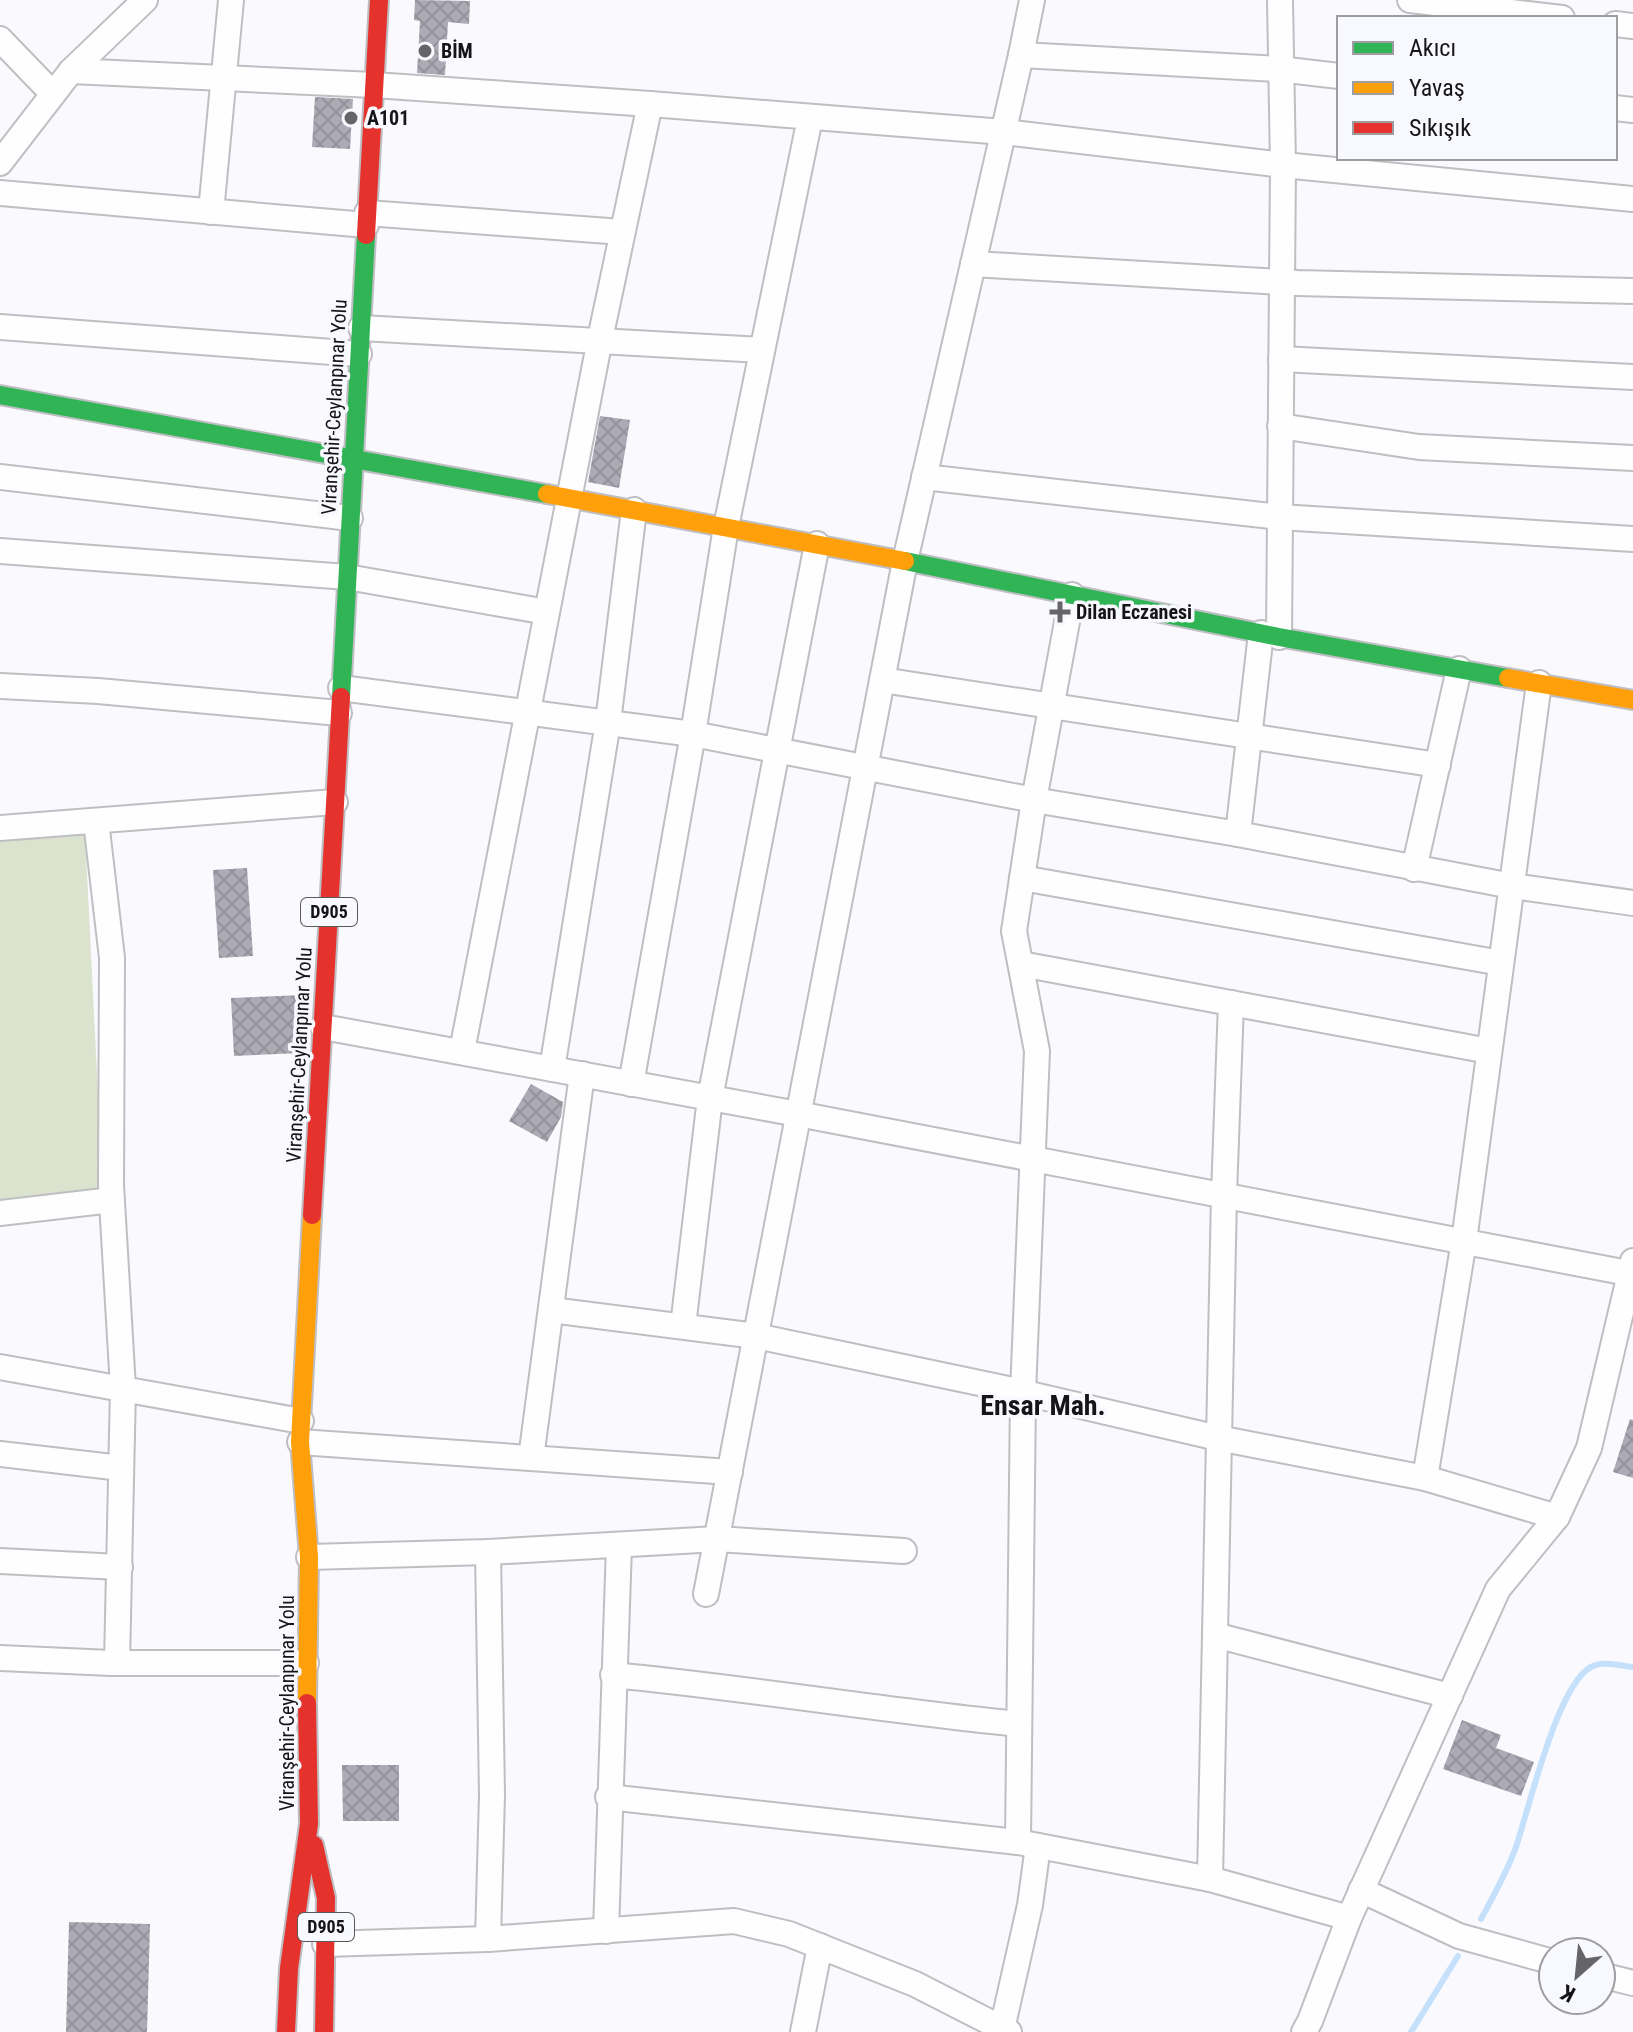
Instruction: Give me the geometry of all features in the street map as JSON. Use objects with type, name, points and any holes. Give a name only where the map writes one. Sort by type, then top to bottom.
[{"type":"main road","name":"Viranşehir-Ceylanpınar Yolu","points":[[286,2032],[289,1968],[309,1824],[306,1663],[309,1557],[300,1432],[379,0]]},
{"type":"main road","points":[[0,395],[353,457],[905,561],[1270,635],[1633,700]]},
{"type":"main road","name":"Viranşehir-Ceylanpınar Yolu","points":[[309,1824],[326,1898],[324,2032]]},
{"type":"street","points":[[0,163],[71,71],[145,0]]},
{"type":"street","points":[[211,212],[231,0]]},
{"type":"street","points":[[706,1594],[905,561],[1032,0]]},
{"type":"street","points":[[1238,834],[1249,738],[1270,635],[1280,517],[1283,165],[1280,0]]},
{"type":"street","points":[[1410,0],[1545,16]]},
{"type":"street","points":[[0,39],[53,94]]},
{"type":"street","points":[[1021,55],[1279,69],[1337,76]]},
{"type":"street","points":[[71,71],[374,85],[1004,132],[1283,165],[1633,199]]},
{"type":"street","points":[[462,1051],[600,339],[650,104]]},
{"type":"street","points":[[631,1084],[726,527],[810,118]]},
{"type":"street","points":[[0,193],[211,212],[622,232]]},
{"type":"street","points":[[973,264],[1281,282],[1633,291]]},
{"type":"street","points":[[0,327],[359,354]]},
{"type":"street","points":[[361,328],[762,350]]},
{"type":"street","points":[[1281,359],[1633,377]]},
{"type":"street","points":[[1280,426],[1419,447],[1633,458]]},
{"type":"street","points":[[0,477],[350,518]]},
{"type":"street","points":[[924,477],[1280,517],[1633,539]]},
{"type":"street","points":[[552,1069],[608,722],[634,510]]},
{"type":"street","points":[[683,1326],[710,1098],[817,544]]},
{"type":"street","points":[[0,551],[347,577],[547,612]]},
{"type":"street","points":[[325,1944],[488,1939],[734,1921],[789,1934],[915,1984],[1006,2030],[1030,1905],[1019,1724],[1023,1393],[1037,1051],[1014,931],[1034,800],[1072,595]]},
{"type":"street","points":[[1414,869],[1459,669]]},
{"type":"street","points":[[882,680],[1438,765]]},
{"type":"street","points":[[1425,1478],[1464,1241],[1539,683]]},
{"type":"street","points":[[0,686],[98,691],[339,713]]},
{"type":"street","points":[[341,688],[693,734],[1414,869],[1633,903]]},
{"type":"street","points":[[0,828],[335,802]]},
{"type":"street","points":[[96,821],[112,958],[112,1200],[123,1388],[117,1663]]},
{"type":"street","points":[[1022,878],[1501,963]]},
{"type":"street","points":[[1021,964],[1489,1051]]},
{"type":"street","points":[[1210,1879],[1218,1438],[1231,1003]]},
{"type":"street","points":[[323,1027],[1464,1241],[1632,1269],[1589,1448],[1557,1517],[1498,1589],[1361,1890],[1304,2032]]},
{"type":"street","points":[[531,1458],[582,1074]]},
{"type":"street","points":[[0,1213],[112,1200]]},
{"type":"street","points":[[551,1310],[756,1336],[1218,1438],[1425,1478],[1557,1517]]},
{"type":"street","points":[[0,1367],[123,1388],[300,1432],[531,1458],[730,1472]]},
{"type":"street","points":[[0,1454],[121,1468]]},
{"type":"street","points":[[309,1557],[488,1552],[717,1539],[904,1551]]},
{"type":"street","points":[[606,1931],[608,1797],[619,1546]]},
{"type":"street","points":[[488,1552],[492,1795],[488,1939]]},
{"type":"street","points":[[0,1561],[120,1567]]},
{"type":"street","points":[[1215,1635],[1450,1696]]},
{"type":"street","points":[[0,1658],[117,1663],[306,1663]]},
{"type":"street","points":[[613,1675],[733,1687],[931,1716],[1019,1724]]},
{"type":"street","points":[[608,1797],[1028,1844],[1210,1879],[1349,1918]]},
{"type":"street","points":[[1361,1890],[1459,1936],[1537,1958]]},
{"type":"street","points":[[803,2032],[820,1946]]},
{"type":"green space","points":[[85,834],[103,1195],[0,1204],[0,839]]},
{"type":"building","points":[[415,0],[470,1],[469,24],[448,22],[445,75],[417,73],[420,21],[414,20]]},
{"type":"building","points":[[315,97],[353,99],[350,149],[312,147]]},
{"type":"building","points":[[600,416],[630,420],[619,488],[588,482]]},
{"type":"building","points":[[247,868],[253,956],[219,958],[213,870]]},
{"type":"building","points":[[303,995],[300,1053],[234,1056],[231,998]]},
{"type":"building","points":[[531,1084],[563,1102],[561,1117],[547,1142],[509,1121]]},
{"type":"building","points":[[1630,1419],[1633,1420],[1633,1478],[1613,1472]]},
{"type":"building","points":[[1462,1720],[1501,1735],[1496,1748],[1534,1762],[1521,1796],[1443,1769]]},
{"type":"building","points":[[342,1765],[399,1765],[399,1821],[343,1821]]},
{"type":"building","points":[[69,1922],[150,1924],[147,2032],[66,2032]]},
{"type":"waterway","points":[[1481,1919],[1516,1847],[1546,1750],[1567,1697],[1579,1678],[1591,1667],[1606,1664],[1633,1667]]},
{"type":"waterway","points":[[1411,2032],[1458,1956]]},
{"type":"traffic: fast","points":[[341,697],[366,235]]},
{"type":"traffic: fast","points":[[0,395],[547,494]]},
{"type":"traffic: fast","points":[[905,561],[1279,637],[1508,678]]},
{"type":"traffic: slow","points":[[547,494],[905,561]]},
{"type":"traffic: slow","points":[[1508,678],[1633,700]]},
{"type":"traffic: slow","points":[[307,1703],[309,1557],[300,1442],[312,1215]]},
{"type":"traffic: jam","points":[[366,235],[379,0]]},
{"type":"traffic: jam","points":[[312,1215],[341,697]]},
{"type":"traffic: jam","points":[[286,2032],[289,1968],[309,1824],[307,1703]]},
{"type":"traffic: jam","points":[[314,1845],[326,1898],[324,2032]]},
{"type":"place","name":"BİM","points":[[425,51]]},
{"type":"place","name":"A101","points":[[351,118]]},
{"type":"place","name":"Dilan Eczanesi","points":[[1060,612]]},
{"type":"district","name":"Ensar Mah.","points":[[1043,1405]]}]
